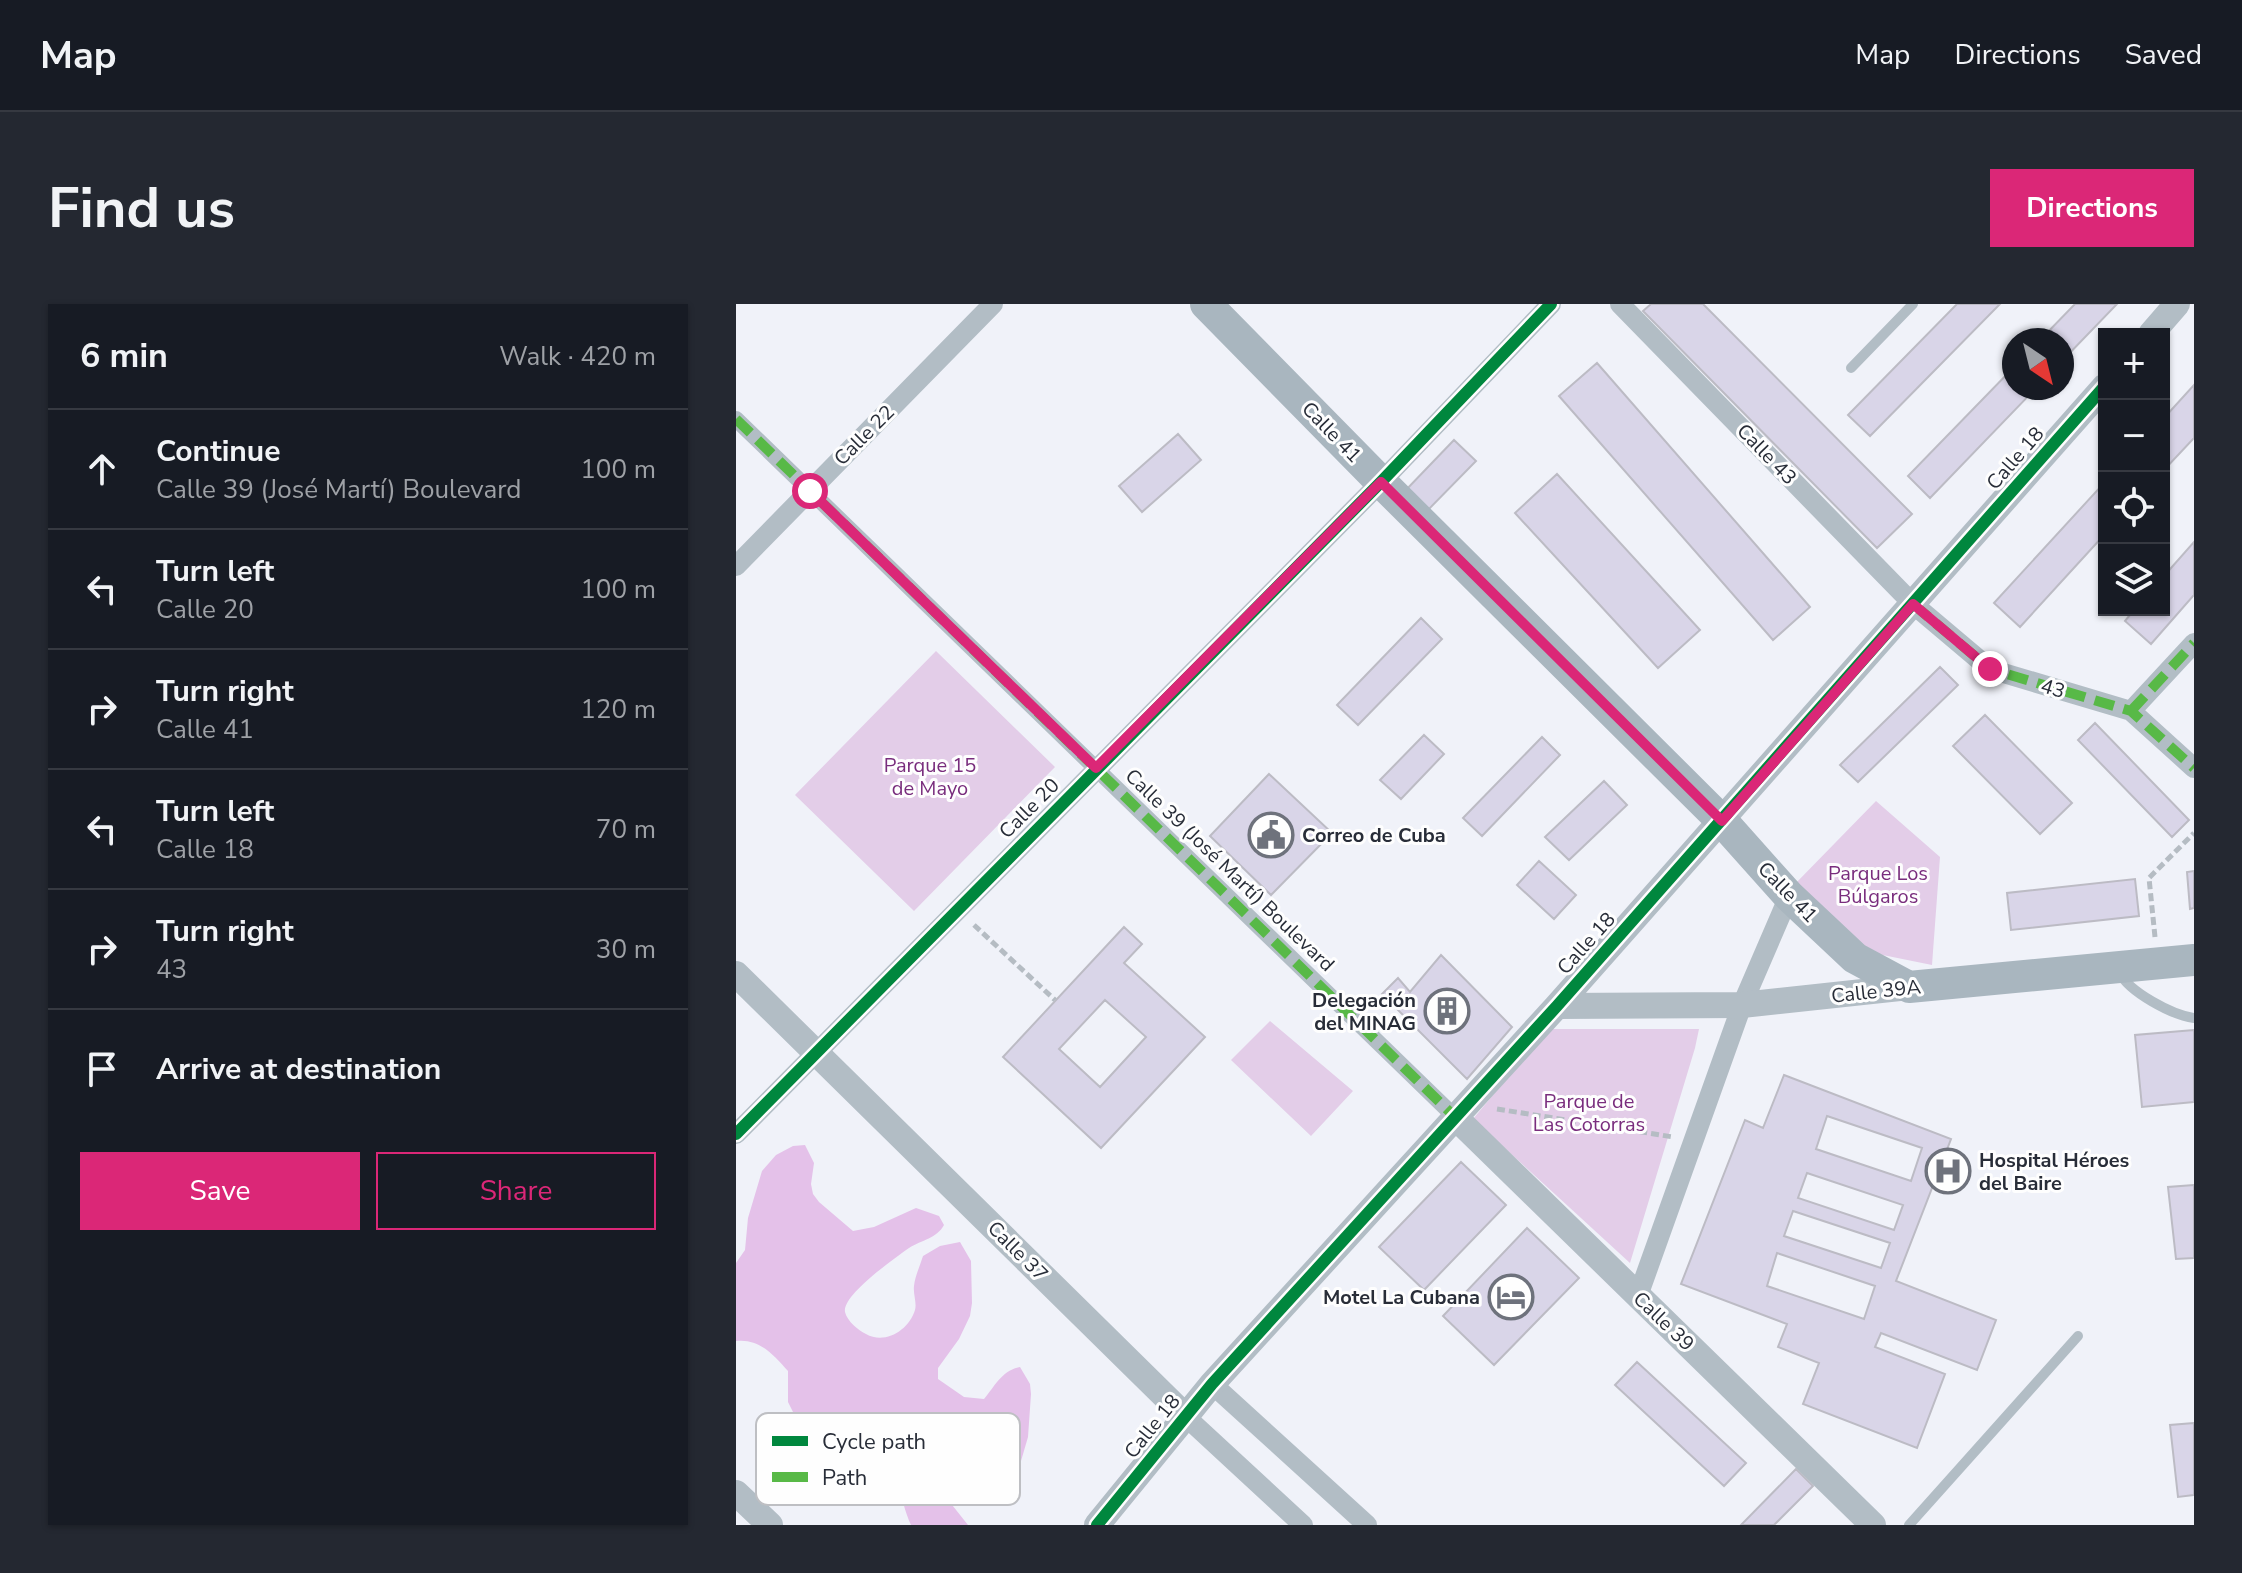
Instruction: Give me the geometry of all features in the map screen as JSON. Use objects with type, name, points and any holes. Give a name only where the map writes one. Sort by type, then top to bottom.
[{"type":"main road","name":"Calle 41","points":[[1206,304],[1722,821],[1789,896],[1855,958],[1909,987]]},
{"type":"main road","name":"Calle 39A","points":[[1909,987],[2194,960]]},
{"type":"street","name":"Calle 22","points":[[736,566],[993,304]]},
{"type":"street","name":"Calle 20","points":[[736,1134],[1381,482],[1551,304]]},
{"type":"street","name":"Calle 43","points":[[1620,304],[1913,604]]},
{"type":"street","points":[[2156,328],[2177,304]]},
{"type":"street","name":"Calle 18","points":[[1097,1525],[1212,1384],[1557,1006],[2098,394]]},
{"type":"street","name":"Calle 39 (José Martí) Boulevard","points":[[736,419],[1096,768],[1461,1110]]},
{"type":"street","name":"43","points":[[1913,604],[1990,669],[2131,711],[2194,768]]},
{"type":"street","points":[[2131,711],[2194,643]]},
{"type":"street","points":[[1638,1296],[1742,1005],[1789,896]]},
{"type":"street","name":"Calle 37","points":[[736,974],[1185,1416],[1303,1525]]},
{"type":"street","name":"Calle 39A","points":[[1557,1006],[1742,1005],[1909,987]]},
{"type":"street","name":"Calle 39","points":[[1461,1110],[1638,1296],[1873,1525]]},
{"type":"street","points":[[1212,1384],[1367,1525]]},
{"type":"street","points":[[736,1493],[770,1525]]},
{"type":"lane","points":[[1851,368],[1913,304]]},
{"type":"lane","points":[[2117,967],[2130,988],[2182,1016],[2194,1018]]},
{"type":"lane","points":[[1909,1525],[2078,1336]]},
{"type":"path","points":[[2157,963],[2149,878],[2194,833]]},
{"type":"path","points":[[957,910],[1055,1000]]},
{"type":"path","points":[[1461,1110],[1694,1140]]},
{"type":"green space","name":"Parque 15 de Mayo","points":[[936,651],[1055,767],[914,911],[795,795]]},
{"type":"green space","name":"Parque Los Búlgaros","points":[[1876,801],[1940,857],[1932,965],[1863,951],[1794,885]]},
{"type":"green space","points":[[1270,1021],[1353,1091],[1311,1136],[1231,1060]]},
{"type":"green space","name":"Parque de Las Cotorras","points":[[1548,1029],[1699,1029],[1630,1263],[1473,1119]]},
{"type":"shaded area","points":[[805,1145],[814,1163],[813,1194],[853,1231],[874,1227],[916,1208],[939,1216],[944,1225],[933,1236],[893,1260],[852,1296],[845,1312],[860,1331],[881,1338],[902,1329],[915,1310],[915,1282],[923,1256],[940,1246],[960,1242],[971,1261],[970,1316],[959,1339],[938,1368],[938,1379],[964,1397],[984,1399],[1008,1371],[1020,1367],[1030,1384],[1031,1394],[1028,1437],[1021,1461],[1020,1413],[794,1413],[788,1402],[788,1371],[759,1345],[736,1341],[736,1263],[745,1250],[748,1218],[762,1171],[776,1155],[793,1146]]},
{"type":"shaded area","points":[[904,1505],[952,1505],[968,1525],[911,1525]]},
{"type":"building","points":[[1651,304],[1703,304],[1912,514],[1877,548],[1643,311]]},
{"type":"building","points":[[1957,304],[2000,304],[1870,436],[1848,415]]},
{"type":"building","points":[[2075,304],[2117,304],[2074,349],[2074,328],[2052,328]]},
{"type":"building","points":[[1597,363],[1810,607],[1773,640],[1559,396]]},
{"type":"building","points":[[2002,379],[2002,400],[2024,400],[1930,498],[1908,476]]},
{"type":"building","points":[[2194,385],[2194,438],[2170,464],[2170,411]]},
{"type":"building","points":[[1178,434],[1201,460],[1142,512],[1119,486]]},
{"type":"building","points":[[1454,440],[1476,461],[1424,514],[1403,493]]},
{"type":"building","points":[[1557,474],[1700,630],[1658,668],[1515,513]]},
{"type":"building","points":[[2098,490],[2098,542],[2020,627],[1994,603]]},
{"type":"building","points":[[2194,542],[2194,595],[2151,644],[2125,621],[2129,616],[2170,616],[2170,569]]},
{"type":"building","points":[[1421,618],[1442,639],[1358,725],[1337,705]]},
{"type":"building","points":[[1940,667],[1958,685],[1858,782],[1840,765]]},
{"type":"building","points":[[1985,715],[2072,803],[2040,834],[1953,746]]},
{"type":"building","points":[[2095,723],[2189,820],[2172,837],[2078,740]]},
{"type":"building","points":[[1424,735],[1444,754],[1401,799],[1380,780]]},
{"type":"building","points":[[1542,737],[1560,755],[1482,836],[1463,818]]},
{"type":"building","name":"Correo de Cuba","points":[[1269,774],[1332,833],[1271,895],[1210,836]]},
{"type":"building","points":[[1604,781],[1627,805],[1569,860],[1545,837]]},
{"type":"building","points":[[1539,861],[1576,895],[1554,919],[1517,885]]},
{"type":"building","points":[[2194,871],[2194,908],[2190,909],[2187,872]]},
{"type":"building","points":[[2135,879],[2139,916],[2011,930],[2007,893]]},
{"type":"building","points":[[1124,927],[1142,944],[1124,963],[1205,1037],[1101,1148],[1003,1057]],"holes":[[[1105,1000],[1146,1037],[1100,1087],[1059,1049]]]},
{"type":"building","name":"Delegación del MINAG","points":[[1441,955],[1512,1027],[1467,1079],[1382,994],[1398,978],[1410,992]]},
{"type":"building","points":[[2194,1030],[2194,1102],[2142,1107],[2135,1035]]},
{"type":"building","points":[[1784,1075],[1951,1139],[1896,1281],[1996,1320],[1977,1370],[1881,1333],[1875,1347],[1945,1374],[1917,1448],[1803,1404],[1819,1363],[1778,1347],[1787,1324],[1681,1284],[1745,1120],[1763,1128]],"holes":[[[1827,1116],[1922,1148],[1911,1181],[1816,1149]],[[1807,1173],[1903,1205],[1894,1230],[1798,1198]],[[1793,1211],[1890,1243],[1881,1268],[1784,1236]],[[1777,1253],[1875,1286],[1864,1319],[1767,1286]]]},
{"type":"building","points":[[1461,1162],[1506,1205],[1424,1290],[1379,1247]]},
{"type":"building","points":[[2194,1185],[2194,1258],[2176,1259],[2168,1187]]},
{"type":"building","name":"Motel La Cubana","points":[[1527,1228],[1579,1278],[1494,1365],[1443,1316]]},
{"type":"building","points":[[1637,1362],[1746,1463],[1724,1486],[1615,1385]]},
{"type":"building","points":[[2194,1423],[2194,1495],[2178,1497],[2170,1425]]},
{"type":"building","points":[[1796,1469],[1813,1486],[1774,1525],[1741,1525]]},
{"type":"marked path","points":[[736,419],[1455,1117]]},
{"type":"marked path","points":[[1913,604],[1990,669],[2131,711],[2194,768]]},
{"type":"marked path","points":[[2131,711],[2194,643]]},
{"type":"cycle path","points":[[736,1134],[1381,482],[1551,304]]},
{"type":"cycle path","points":[[1097,1525],[1212,1384],[1557,1006],[2098,394]]},
{"type":"place","name":"Correo de Cuba","points":[[1271,835]]},
{"type":"place","name":"Delegación del MINAG","points":[[1447,1011]]},
{"type":"place","name":"Hospital Héroes del Baire","points":[[1948,1171]]},
{"type":"place","name":"Motel La Cubana","points":[[1511,1297]]},
{"type":"route","points":[[810,491],[1096,768],[1381,482],[1722,821],[1913,604],[1990,669]]}]
